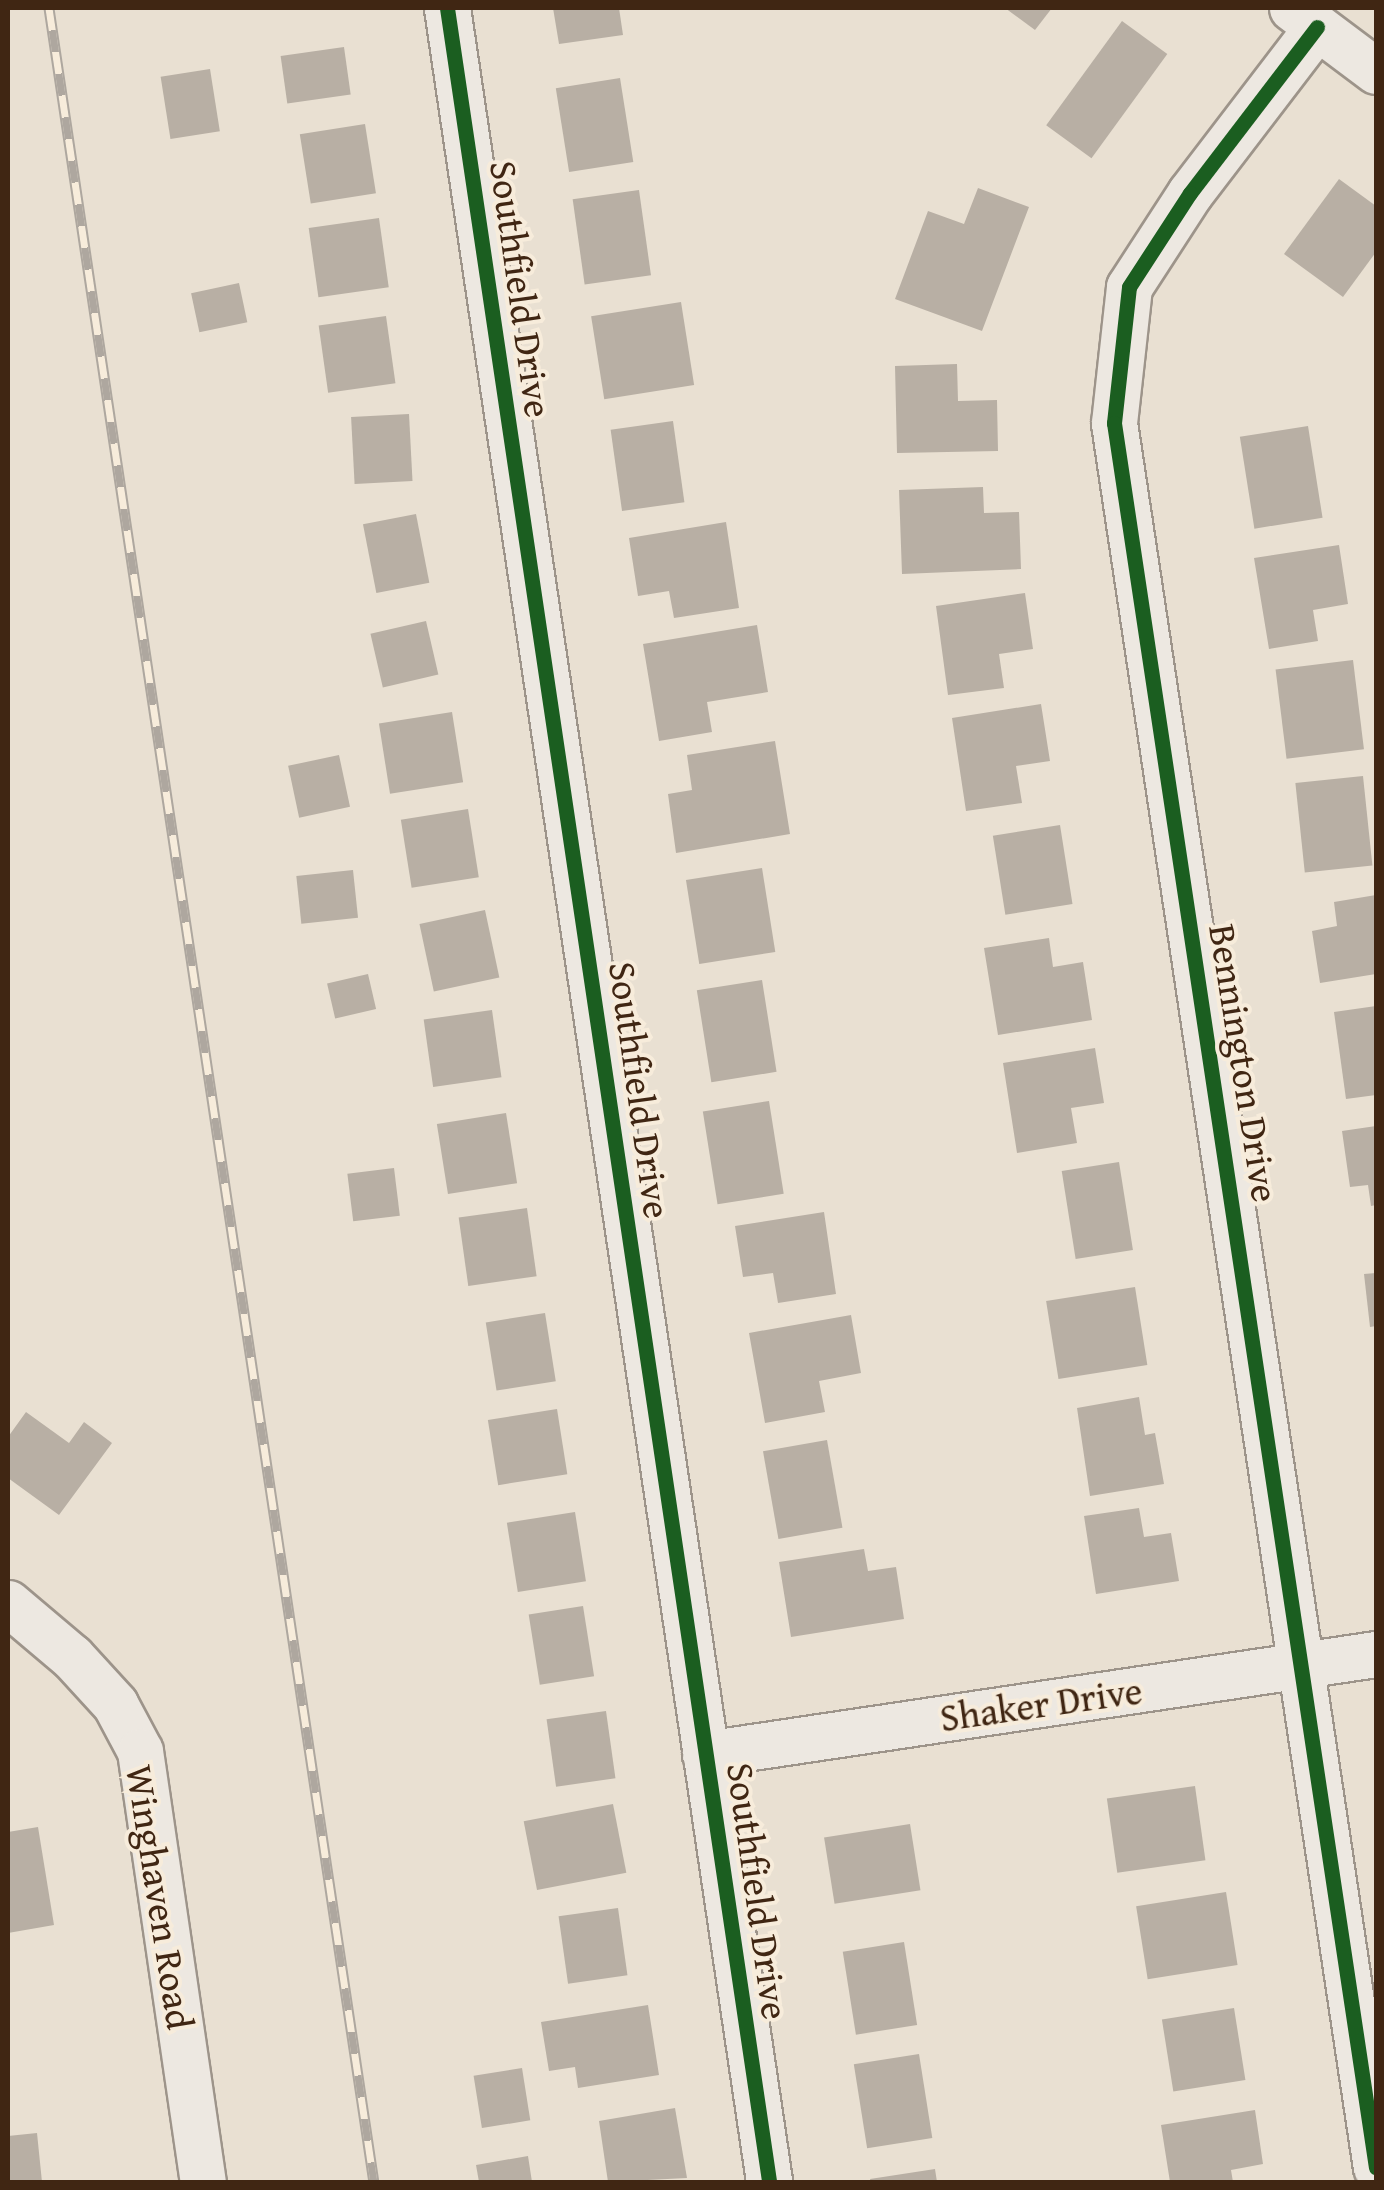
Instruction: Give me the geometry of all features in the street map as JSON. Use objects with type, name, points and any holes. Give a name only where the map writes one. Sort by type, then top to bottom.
[{"type":"street","name":"Southfield Drive","points":[[447,8],[769,2182]]},
{"type":"street","points":[[1305,17],[1376,71]]},
{"type":"street","name":"Bennington Drive","points":[[1305,17],[1129,287],[1114,423],[1376,2167]]},
{"type":"street","name":"Winghaven Road","points":[[8,1603],[72,1657],[115,1704],[140,1751],[202,2182]]},
{"type":"street","name":"Shaker Drive","points":[[705,1754],[1376,1654]]},
{"type":"building","points":[[553,8],[619,8],[623,35],[559,44]]},
{"type":"building","points":[[1005,8],[1052,8],[1035,30]]},
{"type":"building","points":[[1122,21],[1167,54],[1091,158],[1046,125]]},
{"type":"building","points":[[344,47],[351,95],[287,103],[281,56]]},
{"type":"building","points":[[210,69],[220,131],[170,139],[161,77]]},
{"type":"building","points":[[620,78],[633,162],[569,172],[556,88]]},
{"type":"building","points":[[365,124],[376,193],[311,203],[300,134]]},
{"type":"building","points":[[1339,179],[1376,206],[1376,252],[1343,297],[1284,254]]},
{"type":"building","points":[[978,188],[1029,207],[982,331],[895,299],[928,211],[964,224]]},
{"type":"building","points":[[639,190],[651,275],[585,284],[573,199]]},
{"type":"building","points":[[379,218],[389,287],[318,297],[309,228]]},
{"type":"building","points":[[239,283],[247,322],[199,332],[191,293]]},
{"type":"building","points":[[681,302],[694,385],[604,399],[591,316]]},
{"type":"building","points":[[386,316],[395,383],[328,393],[319,325]]},
{"type":"building","points":[[957,364],[958,401],[997,400],[998,451],[897,453],[895,366]]},
{"type":"building","points":[[409,414],[413,481],[355,484],[351,417]]},
{"type":"building","points":[[673,421],[684,502],[622,511],[611,430]]},
{"type":"building","points":[[1308,426],[1323,518],[1254,529],[1240,437]]},
{"type":"building","points":[[983,487],[984,513],[1019,512],[1021,569],[902,574],[899,490]]},
{"type":"building","points":[[416,514],[429,583],[376,593],[363,524]]},
{"type":"building","points":[[726,522],[739,608],[674,618],[669,591],[638,596],[629,538]]},
{"type":"building","points":[[1339,545],[1348,604],[1313,610],[1318,641],[1269,649],[1254,558]]},
{"type":"building","points":[[1025,593],[1033,649],[999,654],[1004,688],[948,695],[936,606]]},
{"type":"building","points":[[426,621],[438,675],[383,687],[370,634]]},
{"type":"building","points":[[757,625],[768,692],[707,702],[712,732],[659,741],[643,644]]},
{"type":"building","points":[[1353,660],[1364,749],[1287,759],[1276,670]]},
{"type":"building","points":[[1041,704],[1050,761],[1016,766],[1022,803],[966,811],[952,718]]},
{"type":"building","points":[[452,712],[463,782],[390,794],[379,724]]},
{"type":"building","points":[[775,741],[790,834],[676,853],[668,794],[692,790],[687,755]]},
{"type":"building","points":[[339,755],[350,807],[299,818],[288,766]]},
{"type":"building","points":[[1363,776],[1372,866],[1305,873],[1295,783]]},
{"type":"building","points":[[468,809],[479,877],[412,888],[401,820]]},
{"type":"building","points":[[1060,825],[1073,904],[1005,915],[993,836]]},
{"type":"building","points":[[762,868],[775,952],[699,964],[686,880]]},
{"type":"building","points":[[353,870],[358,918],[301,924],[296,876]]},
{"type":"building","points":[[1376,895],[1376,974],[1320,983],[1312,931],[1337,926],[1334,902]]},
{"type":"building","points":[[485,910],[499,977],[434,991],[419,924]]},
{"type":"building","points":[[1049,938],[1053,967],[1083,962],[1092,1020],[998,1035],[984,948]]},
{"type":"building","points":[[368,974],[376,1009],[335,1019],[327,983]]},
{"type":"building","points":[[762,980],[777,1072],[711,1082],[697,990]]},
{"type":"building","points":[[1376,1006],[1376,1095],[1346,1099],[1334,1012]]},
{"type":"building","points":[[492,1010],[501,1077],[433,1087],[424,1020]]},
{"type":"building","points":[[1095,1048],[1104,1103],[1071,1108],[1077,1143],[1017,1153],[1003,1063]]},
{"type":"building","points":[[769,1101],[784,1194],[718,1204],[703,1111]]},
{"type":"building","points":[[506,1113],[517,1183],[448,1194],[437,1124]]},
{"type":"building","points":[[1376,1126],[1376,1205],[1371,1206],[1368,1185],[1350,1187],[1342,1131]]},
{"type":"building","points":[[1119,1162],[1133,1250],[1076,1259],[1062,1171]]},
{"type":"building","points":[[394,1168],[400,1216],[353,1221],[347,1174]]},
{"type":"building","points":[[527,1208],[537,1276],[468,1286],[459,1218]]},
{"type":"building","points":[[824,1212],[836,1294],[778,1303],[773,1273],[743,1277],[735,1226]]},
{"type":"building","points":[[1376,1273],[1376,1326],[1370,1327],[1364,1274]]},
{"type":"building","points":[[1135,1287],[1147,1365],[1058,1379],[1046,1301]]},
{"type":"building","points":[[545,1313],[556,1381],[497,1391],[486,1322]]},
{"type":"building","points":[[851,1315],[861,1373],[819,1381],[825,1412],[765,1423],[749,1333]]},
{"type":"building","points":[[1139,1397],[1145,1435],[1155,1433],[1164,1484],[1090,1496],[1077,1408]]},
{"type":"building","points":[[557,1409],[567,1474],[498,1485],[488,1420]]},
{"type":"building","points":[[26,1412],[69,1443],[84,1422],[112,1443],[59,1515],[8,1478],[8,1437]]},
{"type":"building","points":[[827,1440],[842,1528],[778,1539],[763,1451]]},
{"type":"building","points":[[1139,1508],[1144,1537],[1171,1533],[1179,1581],[1096,1594],[1084,1516]]},
{"type":"building","points":[[575,1512],[586,1581],[518,1592],[507,1523]]},
{"type":"building","points":[[864,1549],[868,1571],[896,1567],[904,1619],[791,1637],[779,1562]]},
{"type":"building","points":[[583,1606],[594,1676],[540,1685],[529,1615]]},
{"type":"building","points":[[606,1711],[615,1778],[556,1787],[547,1719]]},
{"type":"building","points":[[1195,1786],[1205,1860],[1117,1873],[1107,1798]]},
{"type":"building","points":[[613,1804],[626,1873],[537,1890],[524,1821]]},
{"type":"building","points":[[910,1824],[920,1890],[835,1904],[824,1838]]},
{"type":"building","points":[[38,1827],[54,1925],[8,1933],[8,1832]]},
{"type":"building","points":[[1226,1892],[1238,1965],[1148,1979],[1136,1906]]},
{"type":"building","points":[[618,1908],[627,1975],[568,1984],[559,1916]]},
{"type":"building","points":[[904,1942],[917,2025],[856,2035],[843,1952]]},
{"type":"building","points":[[648,2005],[659,2075],[578,2088],[575,2067],[549,2071],[541,2022]]},
{"type":"building","points":[[1234,2008],[1245,2080],[1173,2092],[1162,2019]]},
{"type":"building","points":[[919,2054],[932,2138],[867,2148],[854,2064]]},
{"type":"building","points":[[522,2068],[530,2120],[482,2128],[474,2076]]},
{"type":"building","points":[[675,2108],[687,2178],[608,2182],[599,2121]]},
{"type":"building","points":[[1255,2110],[1263,2164],[1231,2170],[1233,2182],[1170,2182],[1161,2125]]},
{"type":"building","points":[[37,2133],[42,2182],[8,2182],[8,2136]]},
{"type":"building","points":[[528,2156],[532,2182],[479,2182],[476,2165]]},
{"type":"building","points":[[935,2169],[937,2182],[870,2179]]},
{"type":"railway","points":[[49,8],[374,2182]]},
{"type":"cycle path","points":[[447,8],[769,2182]]},
{"type":"cycle path","points":[[1317,27],[1190,193],[1129,287],[1114,423],[1376,2167]]}]
